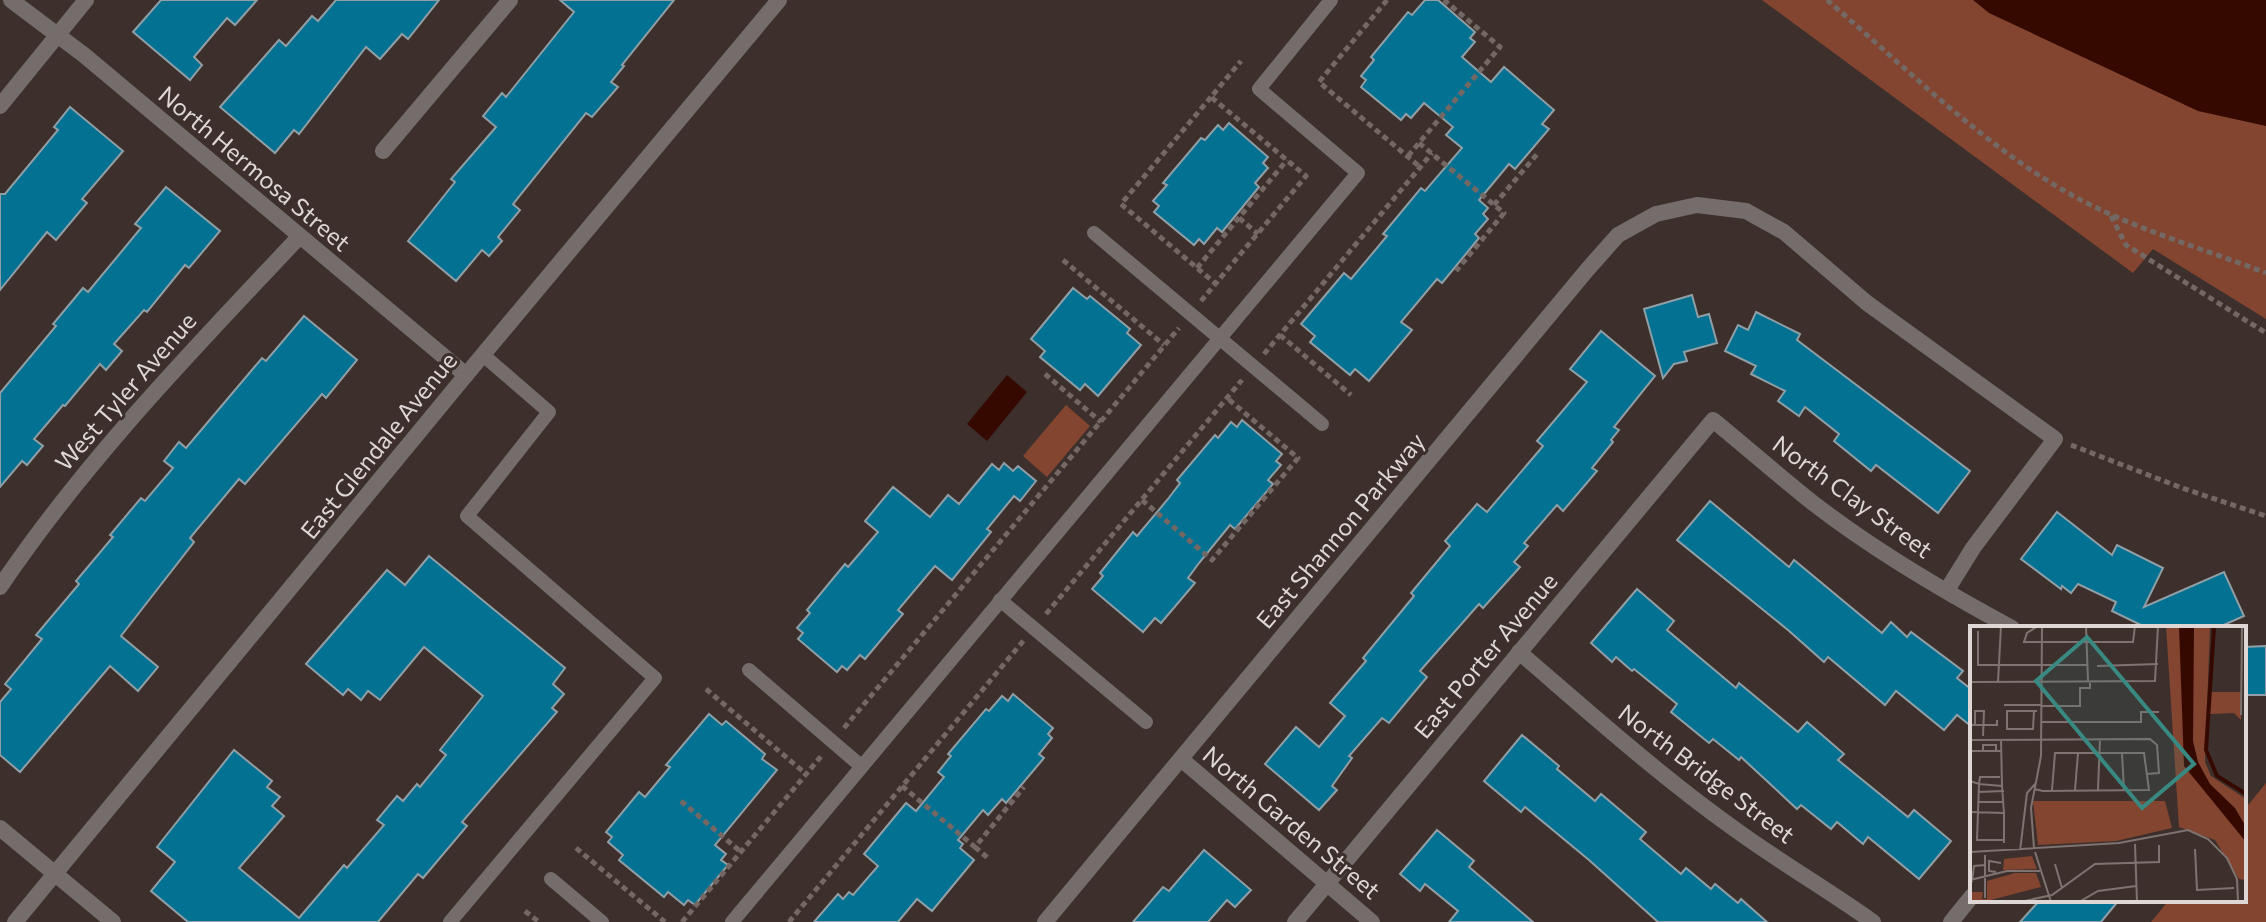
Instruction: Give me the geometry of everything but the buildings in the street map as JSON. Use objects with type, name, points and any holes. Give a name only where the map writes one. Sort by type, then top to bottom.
[{"type":"street","name":"North Hermosa Street","points":[[11,0],[59,35],[466,375]]},
{"type":"street","points":[[0,106],[86,0]]},
{"type":"street","points":[[383,151],[510,0]]},
{"type":"street","name":"East Glendale Avenue","points":[[15,922],[779,0]]},
{"type":"street","name":"East Shannon Parkway","points":[[1045,922],[1618,235],[1656,214],[1697,205],[1746,211],[1784,232],[1867,303],[2055,439]]},
{"type":"street","name":"West Tyler Avenue","points":[[0,587],[53,512],[135,412],[299,237]]},
{"type":"street","name":"North Clay Street","points":[[1713,420],[1827,513],[1918,575],[2009,626]]},
{"type":"street","name":"East Porter Avenue","points":[[1295,922],[1713,420]]},
{"type":"street","points":[[1947,590],[1973,548],[2055,439]]},
{"type":"street","name":"North Bridge Street","points":[[1519,652],[1692,798],[1737,832],[1873,922]]},
{"type":"street","name":"North Garden Street","points":[[1181,759],[1372,922]]},
{"type":"street","points":[[0,828],[113,922]]},
{"type":"street","points":[[1951,922],[1970,898]]},
{"type":"lane","points":[[732,922],[1358,173],[1259,89],[1331,0]]},
{"type":"lane","points":[[1094,233],[1322,424]]},
{"type":"lane","points":[[450,922],[655,678],[467,516],[549,412],[483,355]]},
{"type":"lane","points":[[1000,600],[1146,722]]},
{"type":"lane","points":[[749,670],[861,766]]},
{"type":"lane","points":[[551,879],[602,922]]},
{"type":"path","points":[[1387,0],[1319,82],[1420,167]]},
{"type":"path","points":[[1408,156],[1500,47],[1444,0]]},
{"type":"path","points":[[1827,0],[1997,146],[2059,188],[2111,215],[2266,273]]},
{"type":"path","points":[[1216,284],[1121,204],[1241,61]]},
{"type":"path","points":[[682,922],[1306,176],[1211,97]]},
{"type":"path","points":[[1419,143],[1504,213],[1456,271]]},
{"type":"path","points":[[789,922],[1432,153]]},
{"type":"path","points":[[1494,205],[1538,153]]},
{"type":"path","points":[[1197,268],[1287,160]]},
{"type":"path","points":[[2111,215],[2126,245],[2266,333]]},
{"type":"path","points":[[1239,218],[1258,234]]},
{"type":"path","points":[[1063,260],[1164,345]]},
{"type":"path","points":[[1280,335],[1351,395]]},
{"type":"path","points":[[1045,374],[1101,422]]},
{"type":"path","points":[[1142,500],[1212,560],[1298,458],[1227,398]]},
{"type":"path","points":[[2055,439],[2182,488],[2266,516]]},
{"type":"path","points":[[706,689],[806,774]]},
{"type":"path","points":[[902,786],[989,859]]},
{"type":"path","points":[[975,847],[1024,787]]},
{"type":"path","points":[[681,801],[741,852]]},
{"type":"path","points":[[576,848],[665,922]]},
{"type":"path","points":[[525,911],[537,921]]},
{"type":"shaded area","points":[[1762,0],[2266,0],[2266,319],[2153,249],[2133,273]]},
{"type":"shaded area","points":[[1973,0],[2266,0],[2266,126],[2198,111],[1989,13]]},
{"type":"shaded area","points":[[1007,375],[1027,392],[987,441],[967,424]]},
{"type":"shaded area","points":[[1066,405],[1090,426],[1047,477],[1023,456]]},
{"type":"shaded area","points":[[2266,783],[2266,922],[2151,922],[2167,902],[2246,902],[2246,808]]}]
